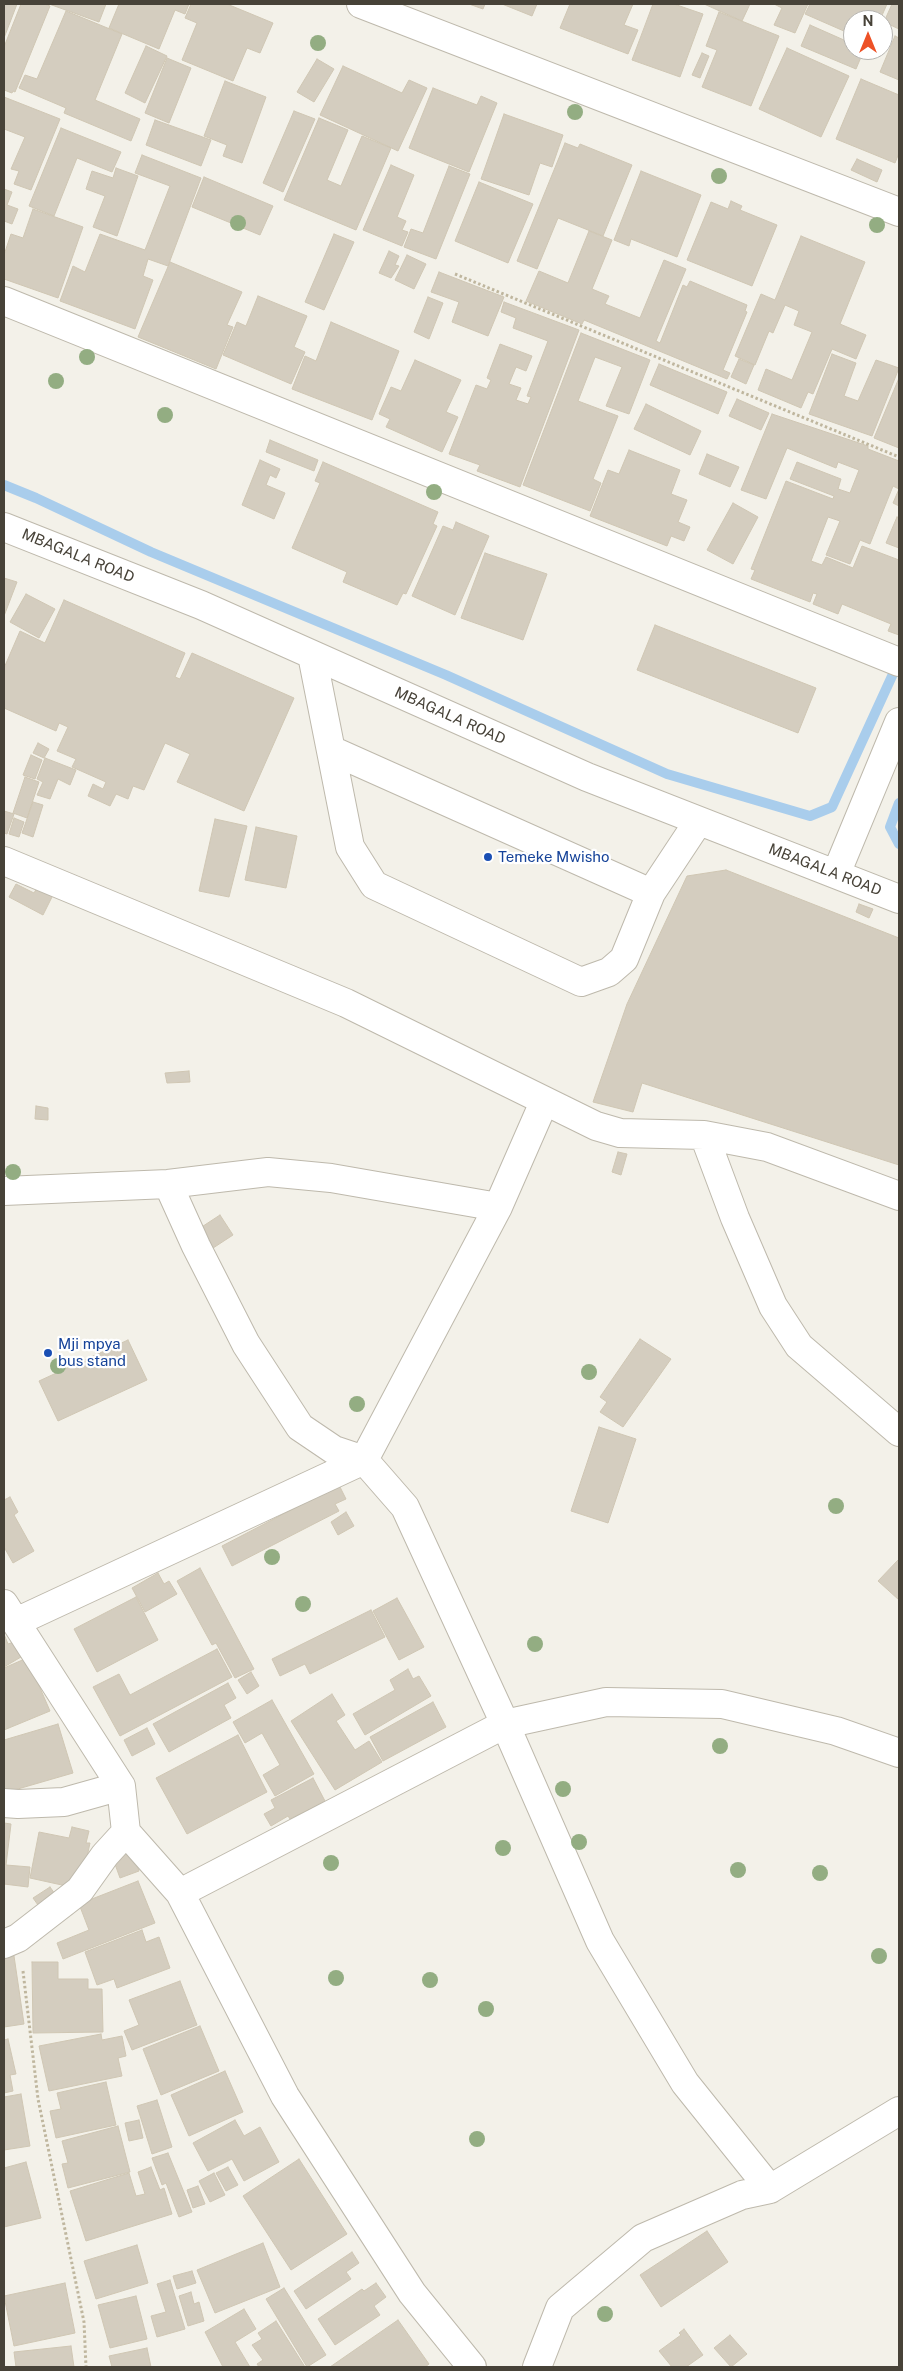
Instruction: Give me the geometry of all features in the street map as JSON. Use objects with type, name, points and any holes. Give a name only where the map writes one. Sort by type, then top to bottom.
[{"type":"street","points":[[361,4],[899,212]]},
{"type":"street","points":[[4,301],[899,662]]},
{"type":"street","name":"MBAGALA ROAD","points":[[4,526],[202,605],[587,777],[899,899]]},
{"type":"street","points":[[312,655],[350,847],[374,885],[581,982],[609,972],[624,959],[651,893],[698,822]]},
{"type":"street","points":[[836,874],[899,722]]},
{"type":"street","points":[[331,750],[651,893]]},
{"type":"street","points":[[4,861],[346,1003],[596,1126],[620,1133],[704,1135],[768,1147],[899,1196]]},
{"type":"street","points":[[472,2367],[412,2293],[285,2096],[180,1893],[126,1832],[121,1786],[10,1613],[364,1460],[498,1207],[544,1102]]},
{"type":"street","points":[[704,1135],[735,1218],[773,1306],[800,1346],[899,1432]]},
{"type":"street","points":[[4,1191],[168,1184],[268,1172],[331,1178],[498,1207]]},
{"type":"street","points":[[168,1184],[196,1246],[246,1344],[300,1427],[334,1450],[364,1460],[405,1507],[505,1724],[600,1941],[685,2083],[770,2189]]},
{"type":"street","points":[[180,1893],[505,1724],[606,1702],[722,1704],[836,1730],[899,1753]]},
{"type":"street","points":[[4,1803],[64,1802],[121,1786]]},
{"type":"street","points":[[11,1941],[80,1890],[105,1855],[126,1832]]},
{"type":"street","points":[[536,2367],[560,2308],[643,2238],[742,2195],[770,2189],[899,2111]]},
{"type":"path","points":[[455,274],[899,457]]},
{"type":"path","points":[[11,1941],[38,2099],[84,2322],[86,2367]]},
{"type":"building","points":[[4,4],[17,4],[4,38]]},
{"type":"building","points":[[21,4],[44,4],[50,6],[15,92],[13,91],[12,93],[4,90],[4,47]]},
{"type":"building","points":[[49,4],[106,4],[99,22]]},
{"type":"building","points":[[119,4],[189,4],[185,14],[175,10],[159,49],[109,28]]},
{"type":"building","points":[[191,4],[227,4],[273,23],[260,53],[247,48],[233,81],[182,60],[197,23],[185,18]]},
{"type":"building","points":[[469,4],[485,4],[483,9]]},
{"type":"building","points":[[502,4],[537,4],[532,16]]},
{"type":"building","points":[[570,4],[633,4],[624,25],[638,30],[628,54],[560,28]]},
{"type":"building","points":[[653,4],[674,4],[703,14],[680,77],[632,60]]},
{"type":"building","points":[[704,4],[750,4],[742,21]]},
{"type":"building","points":[[774,4],[808,4],[795,33],[774,25],[782,8]]},
{"type":"building","points":[[810,4],[887,4],[884,10],[843,10],[843,31],[805,14]]},
{"type":"building","points":[[892,4],[899,4],[899,29],[893,26],[893,10],[889,10]]},
{"type":"building","points":[[66,11],[122,34],[95,100],[140,119],[131,141],[64,113],[66,108],[19,88],[25,75],[37,79]]},
{"type":"building","points":[[719,12],[779,36],[751,106],[702,87],[717,50],[706,46]]},
{"type":"building","points":[[810,25],[843,40],[843,60],[860,60],[856,69],[801,46]]},
{"type":"building","points":[[895,36],[899,38],[899,80],[880,72],[885,60],[893,60],[893,41]]},
{"type":"building","points":[[146,46],[167,56],[145,103],[125,93]]},
{"type":"building","points":[[787,48],[849,76],[821,137],[759,109]]},
{"type":"building","points":[[702,53],[709,56],[700,78],[692,75]]},
{"type":"building","points":[[167,58],[191,68],[169,123],[145,113]]},
{"type":"building","points":[[317,59],[334,69],[314,102],[297,92]]},
{"type":"building","points":[[343,66],[402,93],[409,80],[427,88],[398,151],[320,115]]},
{"type":"building","points":[[861,79],[899,95],[899,153],[895,163],[836,139]]},
{"type":"building","points":[[225,81],[266,97],[242,163],[223,156],[227,145],[204,136]]},
{"type":"building","points":[[433,88],[477,105],[481,96],[497,103],[469,172],[409,148]]},
{"type":"building","points":[[4,97],[60,119],[31,190],[14,184],[19,171],[11,169],[25,137],[4,129]]},
{"type":"building","points":[[294,111],[315,119],[283,192],[263,183]]},
{"type":"building","points":[[504,114],[563,135],[552,167],[540,163],[529,195],[481,179]]},
{"type":"building","points":[[319,118],[348,130],[327,180],[341,186],[362,136],[391,148],[356,230],[284,200]]},
{"type":"building","points":[[155,120],[211,140],[201,166],[146,145]]},
{"type":"building","points":[[61,128],[121,152],[112,172],[77,158],[54,216],[29,206]]},
{"type":"building","points":[[565,143],[578,148],[580,144],[632,165],[603,236],[558,218],[537,269],[517,261]]},
{"type":"building","points":[[142,155],[201,178],[168,266],[148,259],[143,276],[153,280],[135,329],[60,301],[73,266],[85,272],[100,234],[145,250],[170,186],[135,173]]},
{"type":"building","points":[[857,159],[882,170],[877,182],[851,170]]},
{"type":"building","points":[[391,165],[414,175],[397,217],[406,221],[402,230],[408,232],[402,246],[363,230]]},
{"type":"building","points":[[449,166],[470,174],[436,259],[404,247],[411,229],[423,233]]},
{"type":"building","points":[[116,168],[138,176],[117,236],[93,227],[105,196],[86,189],[92,171],[113,178]]},
{"type":"building","points":[[641,171],[701,195],[677,257],[631,239],[629,246],[614,240]]},
{"type":"building","points":[[204,177],[273,206],[260,235],[192,207]]},
{"type":"building","points":[[479,182],[533,204],[508,263],[455,241]]},
{"type":"building","points":[[4,189],[12,192],[7,205],[18,209],[12,224],[4,221]]},
{"type":"building","points":[[731,201],[742,206],[740,210],[777,225],[752,286],[687,260],[711,202],[728,209]]},
{"type":"building","points":[[33,209],[83,227],[58,298],[4,279],[4,255],[11,234],[23,238]]},
{"type":"building","points":[[589,231],[612,240],[592,289],[609,296],[605,304],[640,318],[664,260],[686,269],[656,341],[660,343],[683,285],[687,287],[690,281],[747,305],[745,311],[747,312],[723,370],[730,373],[727,379],[584,320],[582,324],[526,301],[539,271],[568,283]]},
{"type":"building","points":[[334,234],[354,242],[324,310],[305,302]]},
{"type":"building","points":[[801,236],[865,262],[840,324],[866,335],[856,359],[832,349],[813,394],[808,392],[801,408],[758,390],[766,369],[792,380],[812,332],[794,325],[799,311],[785,305],[773,333],[769,331],[755,365],[735,356],[761,294],[775,300]]},
{"type":"building","points":[[389,251],[399,256],[395,265],[399,266],[391,278],[379,273]]},
{"type":"building","points":[[407,255],[426,264],[414,289],[395,280]]},
{"type":"building","points":[[170,262],[242,292],[227,325],[233,327],[216,369],[138,337]]},
{"type":"building","points":[[439,272],[504,297],[488,336],[452,322],[459,302],[431,292]]},
{"type":"building","points":[[258,296],[307,316],[294,347],[305,352],[291,384],[223,355],[237,322],[246,326]]},
{"type":"building","points":[[428,297],[443,303],[429,339],[414,332]]},
{"type":"building","points":[[504,302],[579,330],[520,487],[477,471],[480,465],[449,454],[476,385],[487,389],[491,380],[487,378],[500,344],[532,356],[526,371],[516,367],[509,384],[521,388],[516,400],[528,404],[531,397],[527,396],[548,341],[513,328],[516,318],[501,312]]},
{"type":"building","points":[[331,322],[399,351],[372,420],[292,389],[305,356],[316,361]]},
{"type":"building","points":[[581,333],[650,360],[629,414],[606,406],[622,367],[595,357],[578,401],[618,416],[593,479],[601,483],[590,511],[523,485]]},
{"type":"building","points":[[832,354],[856,363],[844,396],[858,401],[876,360],[899,368],[872,436],[809,414]]},
{"type":"building","points":[[739,359],[754,365],[746,384],[731,377]]},
{"type":"building","points":[[415,360],[461,380],[446,412],[458,417],[442,452],[386,427],[390,419],[379,414],[391,387],[401,391]]},
{"type":"building","points":[[659,364],[727,392],[718,414],[650,385]]},
{"type":"building","points":[[899,378],[899,448],[874,438]]},
{"type":"building","points":[[737,399],[769,413],[761,430],[729,416]]},
{"type":"building","points":[[646,404],[701,431],[690,455],[634,429]]},
{"type":"building","points":[[772,414],[868,446],[868,449],[899,461],[899,489],[893,486],[870,544],[860,540],[850,564],[826,555],[840,521],[828,517],[811,561],[822,565],[826,557],[853,568],[862,546],[899,560],[899,635],[888,631],[891,624],[842,604],[838,614],[813,604],[817,594],[813,593],[810,602],[751,579],[755,570],[751,569],[786,481],[833,499],[834,496],[790,479],[797,462],[841,479],[838,489],[850,493],[859,470],[838,462],[836,468],[787,448],[766,499],[741,490]]},
{"type":"building","points":[[270,440],[318,460],[314,471],[266,452]]},
{"type":"building","points":[[629,450],[680,470],[671,494],[687,500],[678,522],[690,527],[684,541],[671,536],[667,546],[590,516],[608,470],[619,474]]},
{"type":"building","points":[[707,454],[739,467],[730,487],[699,474]]},
{"type":"building","points":[[260,460],[280,469],[276,478],[270,475],[266,485],[285,493],[274,519],[242,505]]},
{"type":"building","points":[[323,462],[438,512],[433,524],[437,526],[406,594],[403,593],[397,605],[343,582],[347,572],[292,548],[320,483],[315,481]]},
{"type":"building","points":[[899,489],[899,506],[893,503]]},
{"type":"building","points":[[733,503],[758,517],[733,564],[707,550]]},
{"type":"building","points":[[897,517],[899,518],[899,548],[886,543]]},
{"type":"building","points":[[456,522],[489,536],[455,615],[412,596],[443,526],[453,530]]},
{"type":"building","points":[[485,553],[547,574],[523,640],[461,618]]},
{"type":"building","points":[[4,578],[17,582],[4,616]]},
{"type":"building","points":[[26,594],[55,609],[39,638],[10,622]]},
{"type":"building","points":[[64,600],[185,653],[175,677],[180,679],[192,653],[294,698],[244,811],[177,782],[190,754],[165,743],[144,790],[133,786],[128,799],[116,794],[110,806],[88,796],[93,784],[103,789],[106,782],[72,767],[76,759],[57,751],[68,727],[59,723],[56,731],[4,708],[4,668],[20,631],[45,643]]},
{"type":"building","points":[[655,625],[816,688],[798,733],[637,670]]},
{"type":"building","points":[[38,743],[49,749],[44,758],[33,753]]},
{"type":"building","points":[[31,755],[42,760],[35,779],[23,775]]},
{"type":"building","points":[[45,758],[76,770],[70,785],[58,779],[50,799],[37,795],[43,782],[37,779]]},
{"type":"building","points":[[25,777],[39,782],[27,818],[13,813]]},
{"type":"building","points":[[33,802],[43,805],[33,837],[22,833]]},
{"type":"building","points":[[4,811],[14,814],[7,834],[4,833]]},
{"type":"building","points":[[14,818],[24,822],[19,837],[9,834]]},
{"type":"building","points":[[215,819],[247,826],[229,897],[199,891]]},
{"type":"building","points":[[256,827],[297,836],[286,888],[245,880]]},
{"type":"building","points":[[726,870],[899,938],[899,1165],[642,1083],[633,1112],[593,1102],[627,1004],[687,876]]},
{"type":"building","points":[[42,879],[57,887],[43,915],[9,897],[16,884],[34,893]]},
{"type":"building","points":[[859,904],[873,909],[869,918],[856,912]]},
{"type":"building","points":[[189,1071],[190,1082],[167,1083],[165,1073]]},
{"type":"building","points":[[36,1106],[48,1108],[48,1120],[35,1119]]},
{"type":"building","points":[[618,1152],[627,1154],[621,1175],[612,1172]]},
{"type":"building","points":[[220,1215],[233,1235],[207,1252],[194,1232]]},
{"type":"building","points":[[640,1339],[671,1359],[623,1427],[600,1412],[607,1402],[600,1397]]},
{"type":"building","points":[[128,1340],[147,1380],[58,1421],[39,1381]]},
{"type":"building","points":[[599,1427],[636,1439],[608,1523],[571,1511]]},
{"type":"building","points":[[339,1485],[346,1499],[335,1504],[339,1511],[232,1566],[222,1546]]},
{"type":"building","points":[[10,1497],[18,1512],[14,1515],[34,1551],[13,1563],[4,1547],[4,1500]]},
{"type":"building","points":[[346,1512],[354,1526],[338,1535],[331,1522]]},
{"type":"building","points":[[899,1559],[899,1600],[878,1581]]},
{"type":"building","points":[[200,1568],[254,1669],[235,1678],[216,1643],[212,1645],[177,1581]]},
{"type":"building","points":[[158,1573],[164,1584],[169,1581],[177,1594],[145,1612],[132,1588]]},
{"type":"building","points":[[136,1597],[158,1640],[97,1672],[74,1629]]},
{"type":"building","points":[[397,1598],[424,1647],[399,1660],[373,1611]]},
{"type":"building","points":[[371,1610],[385,1637],[310,1674],[305,1664],[280,1676],[272,1659]]},
{"type":"building","points":[[4,1634],[8,1644],[14,1642],[21,1657],[4,1667]]},
{"type":"building","points":[[217,1649],[232,1677],[120,1736],[93,1687],[119,1674],[130,1695]]},
{"type":"building","points":[[27,1658],[50,1711],[4,1730],[4,1668]]},
{"type":"building","points":[[408,1669],[413,1679],[419,1676],[431,1696],[365,1735],[353,1714],[395,1690],[390,1680]]},
{"type":"building","points":[[251,1672],[259,1686],[247,1694],[238,1680]]},
{"type":"building","points":[[228,1683],[236,1698],[224,1705],[231,1718],[169,1752],[153,1724]]},
{"type":"building","points":[[332,1694],[345,1715],[336,1721],[355,1750],[369,1741],[382,1762],[335,1790],[291,1721]]},
{"type":"building","points":[[272,1700],[314,1774],[275,1796],[263,1775],[280,1765],[262,1733],[245,1743],[233,1722]]},
{"type":"building","points":[[433,1702],[446,1727],[383,1761],[370,1737]]},
{"type":"building","points":[[58,1724],[73,1773],[4,1793],[4,1740]]},
{"type":"building","points":[[147,1728],[155,1744],[132,1756],[124,1740]]},
{"type":"building","points":[[238,1735],[267,1792],[187,1834],[156,1778]]},
{"type":"building","points":[[313,1778],[325,1801],[290,1819],[288,1816],[271,1826],[264,1814],[275,1808],[271,1800]]},
{"type":"building","points":[[4,1823],[11,1824],[6,1865],[30,1867],[28,1887],[4,1884]]},
{"type":"building","points":[[72,1827],[89,1831],[86,1843],[90,1843],[80,1889],[30,1878],[39,1832],[69,1838]]},
{"type":"building","points":[[130,1846],[139,1871],[120,1878],[111,1853]]},
{"type":"building","points":[[138,1881],[155,1923],[63,1959],[57,1943],[89,1930],[79,1904]]},
{"type":"building","points":[[50,1887],[60,1901],[43,1912],[33,1898]]},
{"type":"building","points":[[142,1930],[146,1942],[159,1937],[170,1968],[117,1988],[114,1979],[97,1985],[85,1952]]},
{"type":"building","points":[[14,1956],[24,2024],[4,2027],[4,1958]]},
{"type":"building","points":[[32,1962],[58,1962],[58,1979],[88,1979],[88,1989],[102,1989],[103,2032],[33,2033]]},
{"type":"building","points":[[180,1981],[197,2025],[132,2050],[124,2031],[139,2025],[129,2000]]},
{"type":"building","points":[[200,2026],[219,2071],[161,2095],[143,2049]]},
{"type":"building","points":[[101,2034],[102,2040],[122,2036],[126,2056],[118,2058],[122,2076],[49,2091],[39,2046]]},
{"type":"building","points":[[8,2039],[16,2074],[10,2075],[13,2091],[4,2093],[4,2040]]},
{"type":"building","points":[[225,2071],[243,2112],[189,2136],[171,2095]]},
{"type":"building","points":[[106,2082],[116,2125],[56,2138],[50,2111],[61,2109],[57,2093]]},
{"type":"building","points":[[21,2094],[30,2146],[4,2150],[4,2097]]},
{"type":"building","points":[[157,2100],[172,2147],[152,2154],[137,2106]]},
{"type":"building","points":[[139,2120],[143,2138],[129,2141],[125,2123]]},
{"type":"building","points":[[235,2120],[244,2136],[260,2127],[279,2162],[244,2181],[232,2159],[208,2171],[193,2143]]},
{"type":"building","points":[[118,2126],[130,2172],[68,2188],[62,2164],[68,2163],[62,2141]]},
{"type":"building","points":[[168,2153],[192,2212],[179,2217],[166,2183],[162,2185],[152,2158]]},
{"type":"building","points":[[299,2159],[347,2234],[291,2270],[243,2196]]},
{"type":"building","points":[[26,2162],[41,2218],[4,2227],[4,2168]]},
{"type":"building","points":[[151,2167],[160,2190],[164,2188],[172,2214],[86,2241],[70,2191],[129,2173],[136,2196],[145,2194],[138,2172]]},
{"type":"building","points":[[228,2167],[238,2185],[226,2191],[216,2173]]},
{"type":"building","points":[[214,2173],[225,2195],[210,2202],[199,2181]]},
{"type":"building","points":[[198,2186],[205,2204],[193,2208],[187,2190]]},
{"type":"building","points":[[707,2231],[728,2262],[661,2307],[640,2275]]},
{"type":"building","points":[[263,2243],[280,2287],[215,2313],[197,2270]]},
{"type":"building","points":[[137,2245],[148,2283],[96,2299],[84,2261]]},
{"type":"building","points":[[352,2252],[359,2263],[346,2272],[351,2279],[306,2309],[294,2291]]},
{"type":"building","points":[[192,2271],[196,2283],[177,2289],[173,2276]]},
{"type":"building","points":[[170,2280],[185,2329],[157,2337],[151,2316],[166,2312],[157,2284]]},
{"type":"building","points":[[65,2283],[75,2333],[14,2346],[4,2296]]},
{"type":"building","points":[[376,2283],[386,2297],[374,2306],[380,2315],[335,2345],[318,2319],[362,2289],[364,2291]]},
{"type":"building","points":[[284,2288],[326,2355],[307,2367],[266,2299]]},
{"type":"building","points":[[191,2292],[194,2304],[199,2302],[204,2321],[188,2326],[179,2296]]},
{"type":"building","points":[[136,2296],[147,2339],[110,2348],[98,2305]]},
{"type":"building","points":[[244,2309],[256,2329],[235,2342],[250,2367],[223,2367],[205,2332]]},
{"type":"building","points":[[398,2320],[429,2364],[425,2367],[330,2367]]},
{"type":"building","points":[[276,2321],[305,2367],[259,2367],[257,2364],[263,2360],[252,2345],[262,2339],[258,2333]]},
{"type":"building","points":[[684,2329],[703,2355],[686,2367],[672,2367],[659,2351],[681,2335],[679,2333]]},
{"type":"building","points":[[730,2335],[747,2354],[731,2367],[714,2348]]},
{"type":"building","points":[[71,2346],[74,2367],[16,2367],[14,2352]]},
{"type":"building","points":[[147,2348],[151,2367],[112,2367],[109,2356]]},
{"type":"waterway","points":[[4,485],[151,552],[446,675],[667,774],[810,816],[832,807],[898,663]]},
{"type":"waterway","points":[[899,803],[890,827],[899,844]]},
{"type":"place","name":"Temeke Mwisho","points":[[488,857]]},
{"type":"place","name":"Mji mpya bus stand","points":[[48,1353]]}]
